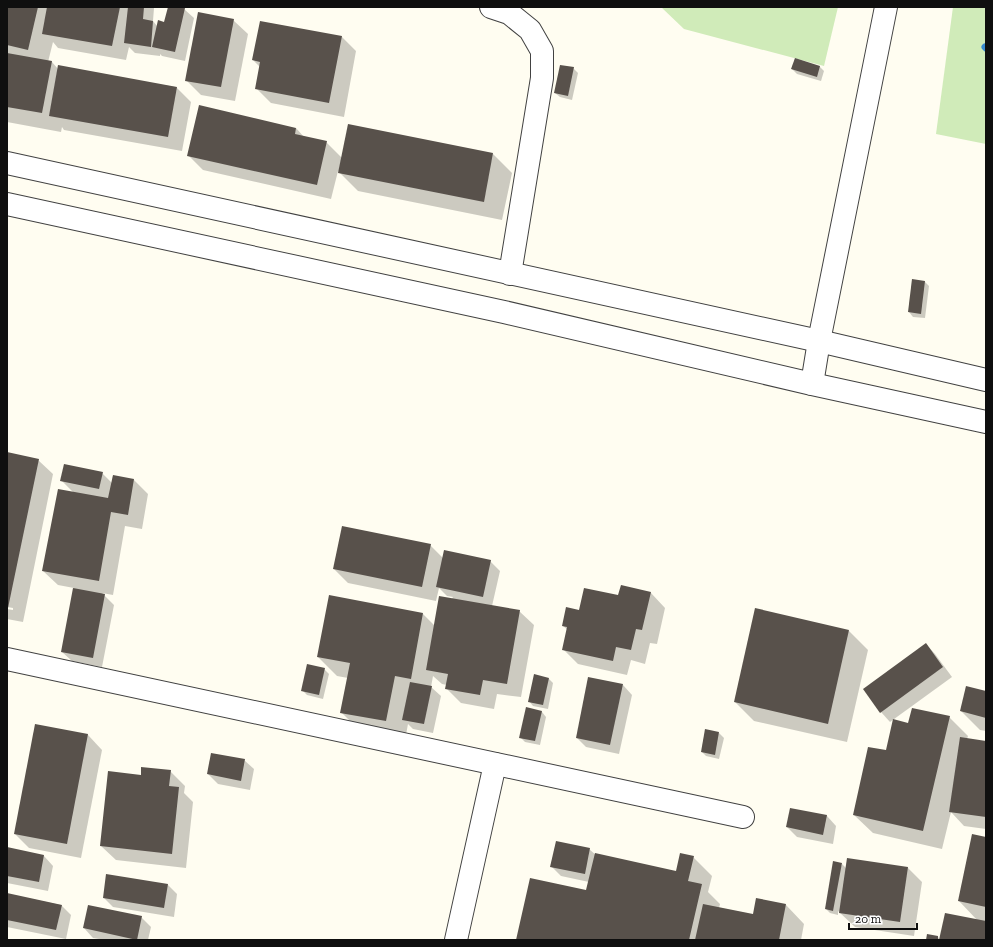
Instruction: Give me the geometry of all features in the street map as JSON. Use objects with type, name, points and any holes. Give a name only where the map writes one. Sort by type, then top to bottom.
[{"type":"street","points":[[491,7],[509,13],[530,30],[542,51],[542,78],[510,274]]},
{"type":"street","points":[[812,384],[819,341],[886,7]]},
{"type":"street","points":[[7,162],[819,341],[986,380]]},
{"type":"street","points":[[7,204],[504,312],[812,384],[986,422]]},
{"type":"street","points":[[7,659],[743,817]]},
{"type":"street","points":[[456,940],[495,764]]},
{"type":"green space","points":[[661,7],[838,7],[824,66],[684,29]]},
{"type":"green space","points":[[953,7],[986,7],[986,144],[936,134]]},
{"type":"building","points":[[7,7],[38,7],[28,50],[7,45]]},
{"type":"building","points":[[47,7],[120,7],[112,46],[42,34]]},
{"type":"building","points":[[128,7],[144,7],[143,19],[153,21],[151,47],[124,43]]},
{"type":"building","points":[[168,7],[185,8],[175,52],[152,47],[158,20],[164,22]]},
{"type":"building","points":[[198,12],[234,19],[221,87],[185,81]]},
{"type":"building","points":[[260,21],[342,36],[329,103],[255,89],[260,62],[252,60]]},
{"type":"building","points":[[7,53],[52,61],[42,113],[7,107]]},
{"type":"building","points":[[795,58],[820,66],[817,77],[791,69]]},
{"type":"building","points":[[58,65],[177,87],[168,137],[49,116]]},
{"type":"building","points":[[560,65],[574,67],[568,96],[554,93]]},
{"type":"building","points":[[199,105],[296,128],[295,134],[327,141],[317,185],[187,156]]},
{"type":"building","points":[[348,124],[493,153],[484,202],[338,173]]},
{"type":"building","points":[[912,279],[925,281],[921,314],[908,312]]},
{"type":"building","points":[[7,452],[39,459],[8,608],[7,608]]},
{"type":"building","points":[[64,464],[103,472],[99,489],[60,481]]},
{"type":"building","points":[[113,475],[134,479],[128,515],[111,512],[99,581],[42,571],[58,489],[108,498]]},
{"type":"building","points":[[342,526],[431,544],[422,587],[333,569]]},
{"type":"building","points":[[444,550],[491,560],[483,597],[436,587]]},
{"type":"building","points":[[621,585],[651,592],[642,630],[636,629],[631,650],[616,647],[613,661],[562,650],[567,627],[562,626],[566,607],[579,610],[584,588],[618,595]]},
{"type":"building","points":[[73,588],[105,594],[93,658],[61,652]]},
{"type":"building","points":[[329,595],[423,613],[411,679],[395,676],[386,721],[340,713],[350,663],[317,657]]},
{"type":"building","points":[[439,596],[520,610],[507,684],[483,680],[480,695],[445,689],[448,674],[426,670]]},
{"type":"building","points":[[755,608],[849,630],[828,724],[734,702]]},
{"type":"building","points":[[926,643],[943,667],[880,713],[863,689]]},
{"type":"building","points":[[307,664],[325,668],[319,695],[301,691]]},
{"type":"building","points":[[534,674],[549,678],[543,705],[528,702]]},
{"type":"building","points":[[588,677],[623,684],[610,745],[576,738]]},
{"type":"building","points":[[410,682],[432,686],[424,724],[402,720]]},
{"type":"building","points":[[966,686],[986,691],[986,718],[960,711]]},
{"type":"building","points":[[526,707],[542,711],[535,741],[519,738]]},
{"type":"building","points":[[912,708],[950,716],[923,831],[853,815],[868,747],[886,750],[893,719],[908,723]]},
{"type":"building","points":[[35,724],[88,734],[67,844],[14,834]]},
{"type":"building","points":[[705,729],[719,732],[715,755],[701,752]]},
{"type":"building","points":[[960,737],[986,741],[986,817],[949,812]]},
{"type":"building","points":[[211,753],[245,759],[241,781],[207,774]]},
{"type":"building","points":[[141,767],[171,770],[169,786],[179,787],[172,854],[100,846],[108,771],[141,775]]},
{"type":"building","points":[[790,808],[827,815],[823,835],[786,827]]},
{"type":"building","points":[[972,834],[986,837],[986,907],[958,901]]},
{"type":"building","points":[[556,841],[590,848],[585,874],[550,867]]},
{"type":"building","points":[[7,847],[44,855],[39,882],[7,876]]},
{"type":"building","points":[[595,853],[676,871],[680,853],[694,856],[688,881],[702,884],[689,940],[516,940],[530,878],[586,890]]},
{"type":"building","points":[[847,858],[908,867],[900,922],[839,913]]},
{"type":"building","points":[[833,861],[842,863],[833,911],[825,909]]},
{"type":"building","points":[[106,874],[168,884],[164,908],[103,898]]},
{"type":"building","points":[[7,893],[62,905],[56,930],[7,920]]},
{"type":"building","points":[[756,898],[786,904],[779,940],[695,940],[703,904],[753,914]]},
{"type":"building","points":[[88,905],[142,916],[137,940],[83,928]]},
{"type":"building","points":[[945,913],[986,921],[986,940],[939,940]]},
{"type":"building","points":[[927,934],[938,936],[938,940],[926,940]]}]
